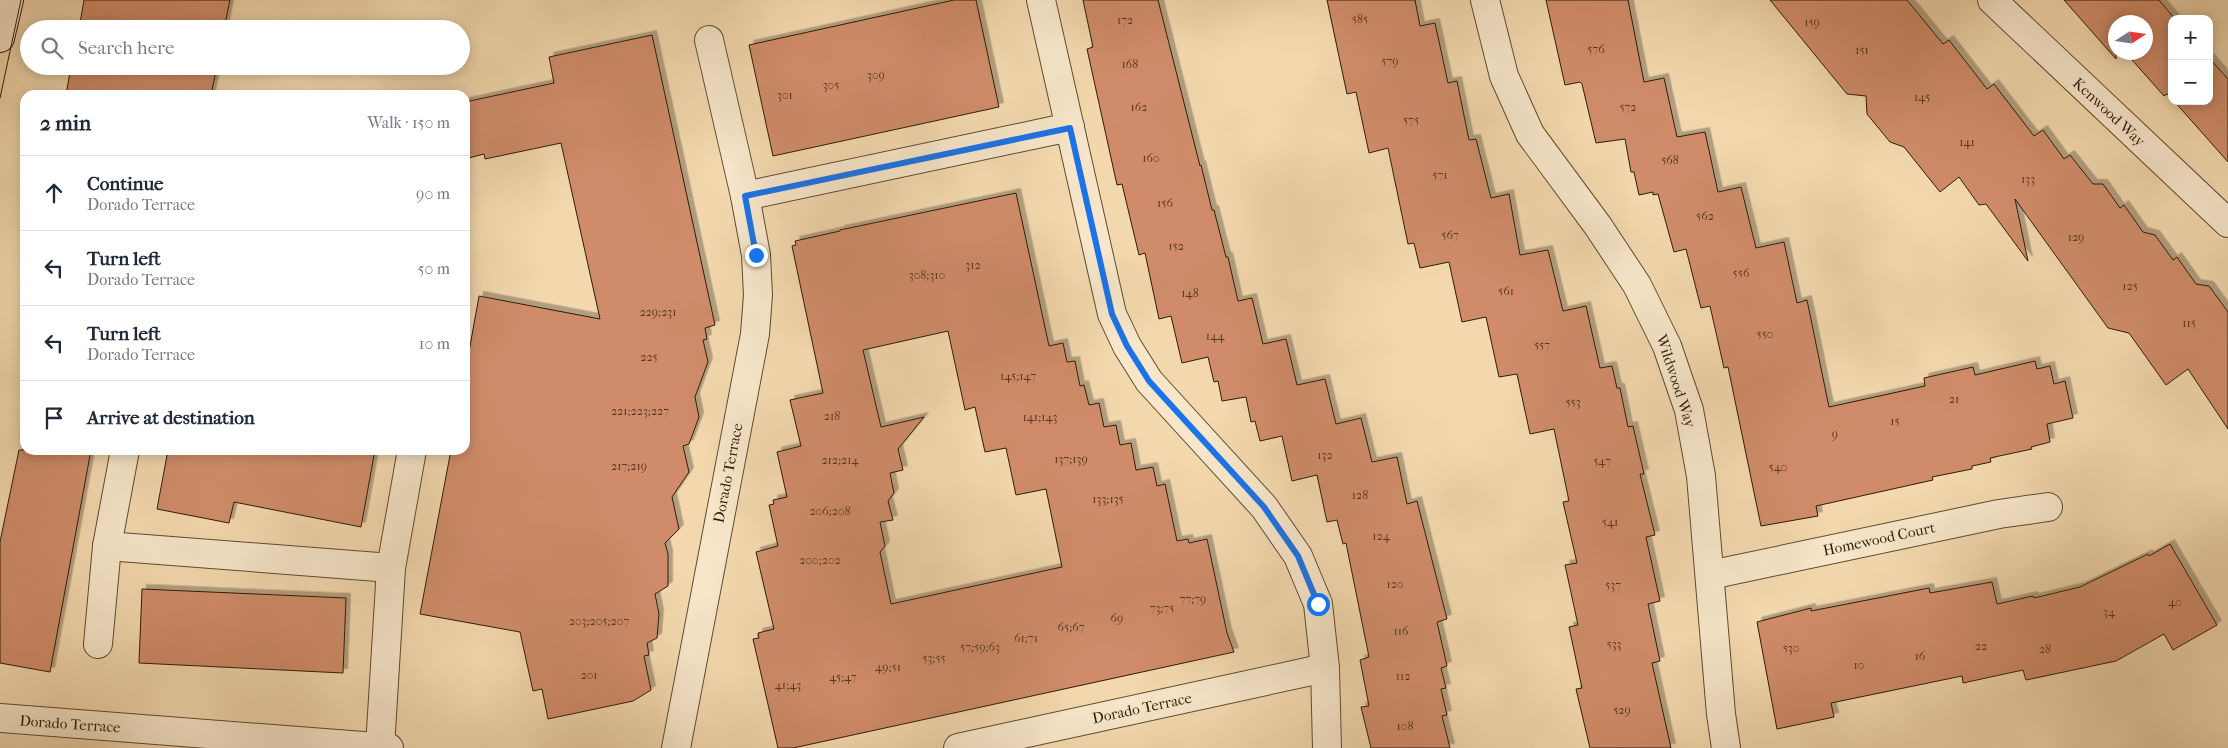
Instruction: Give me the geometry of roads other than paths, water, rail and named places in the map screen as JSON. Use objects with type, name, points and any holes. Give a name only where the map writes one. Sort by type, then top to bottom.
[{"type":"street","points":[[0,38],[9,0]]},
{"type":"street","points":[[1041,0],[1112,314],[1119,330],[1149,381],[1264,507],[1298,556],[1318,604],[1325,668],[1328,748]]},
{"type":"street","name":"Wildwood Way","points":[[1485,0],[1504,76],[1530,134],[1598,226],[1637,285],[1667,346],[1688,410],[1699,466],[1721,714],[1726,748]]},
{"type":"street","name":"Kenwood Way","points":[[1992,0],[2228,223]]},
{"type":"street","name":"Dorado Terrace","points":[[676,748],[755,334],[758,295],[756,255],[745,196],[709,40]]},
{"type":"street","points":[[745,196],[1070,128]]},
{"type":"street","points":[[98,644],[107,546],[124,455]]},
{"type":"street","name":"Dorado Terrace","points":[[0,718],[384,748],[391,568],[411,455]]},
{"type":"street","name":"Homewood Court","points":[[1710,575],[1973,519],[2048,507]]},
{"type":"street","points":[[107,546],[391,568]]},
{"type":"street","name":"Dorado Terrace","points":[[958,748],[1325,668]]},
{"type":"tram line","points":[[0,98],[21,0]]}]
